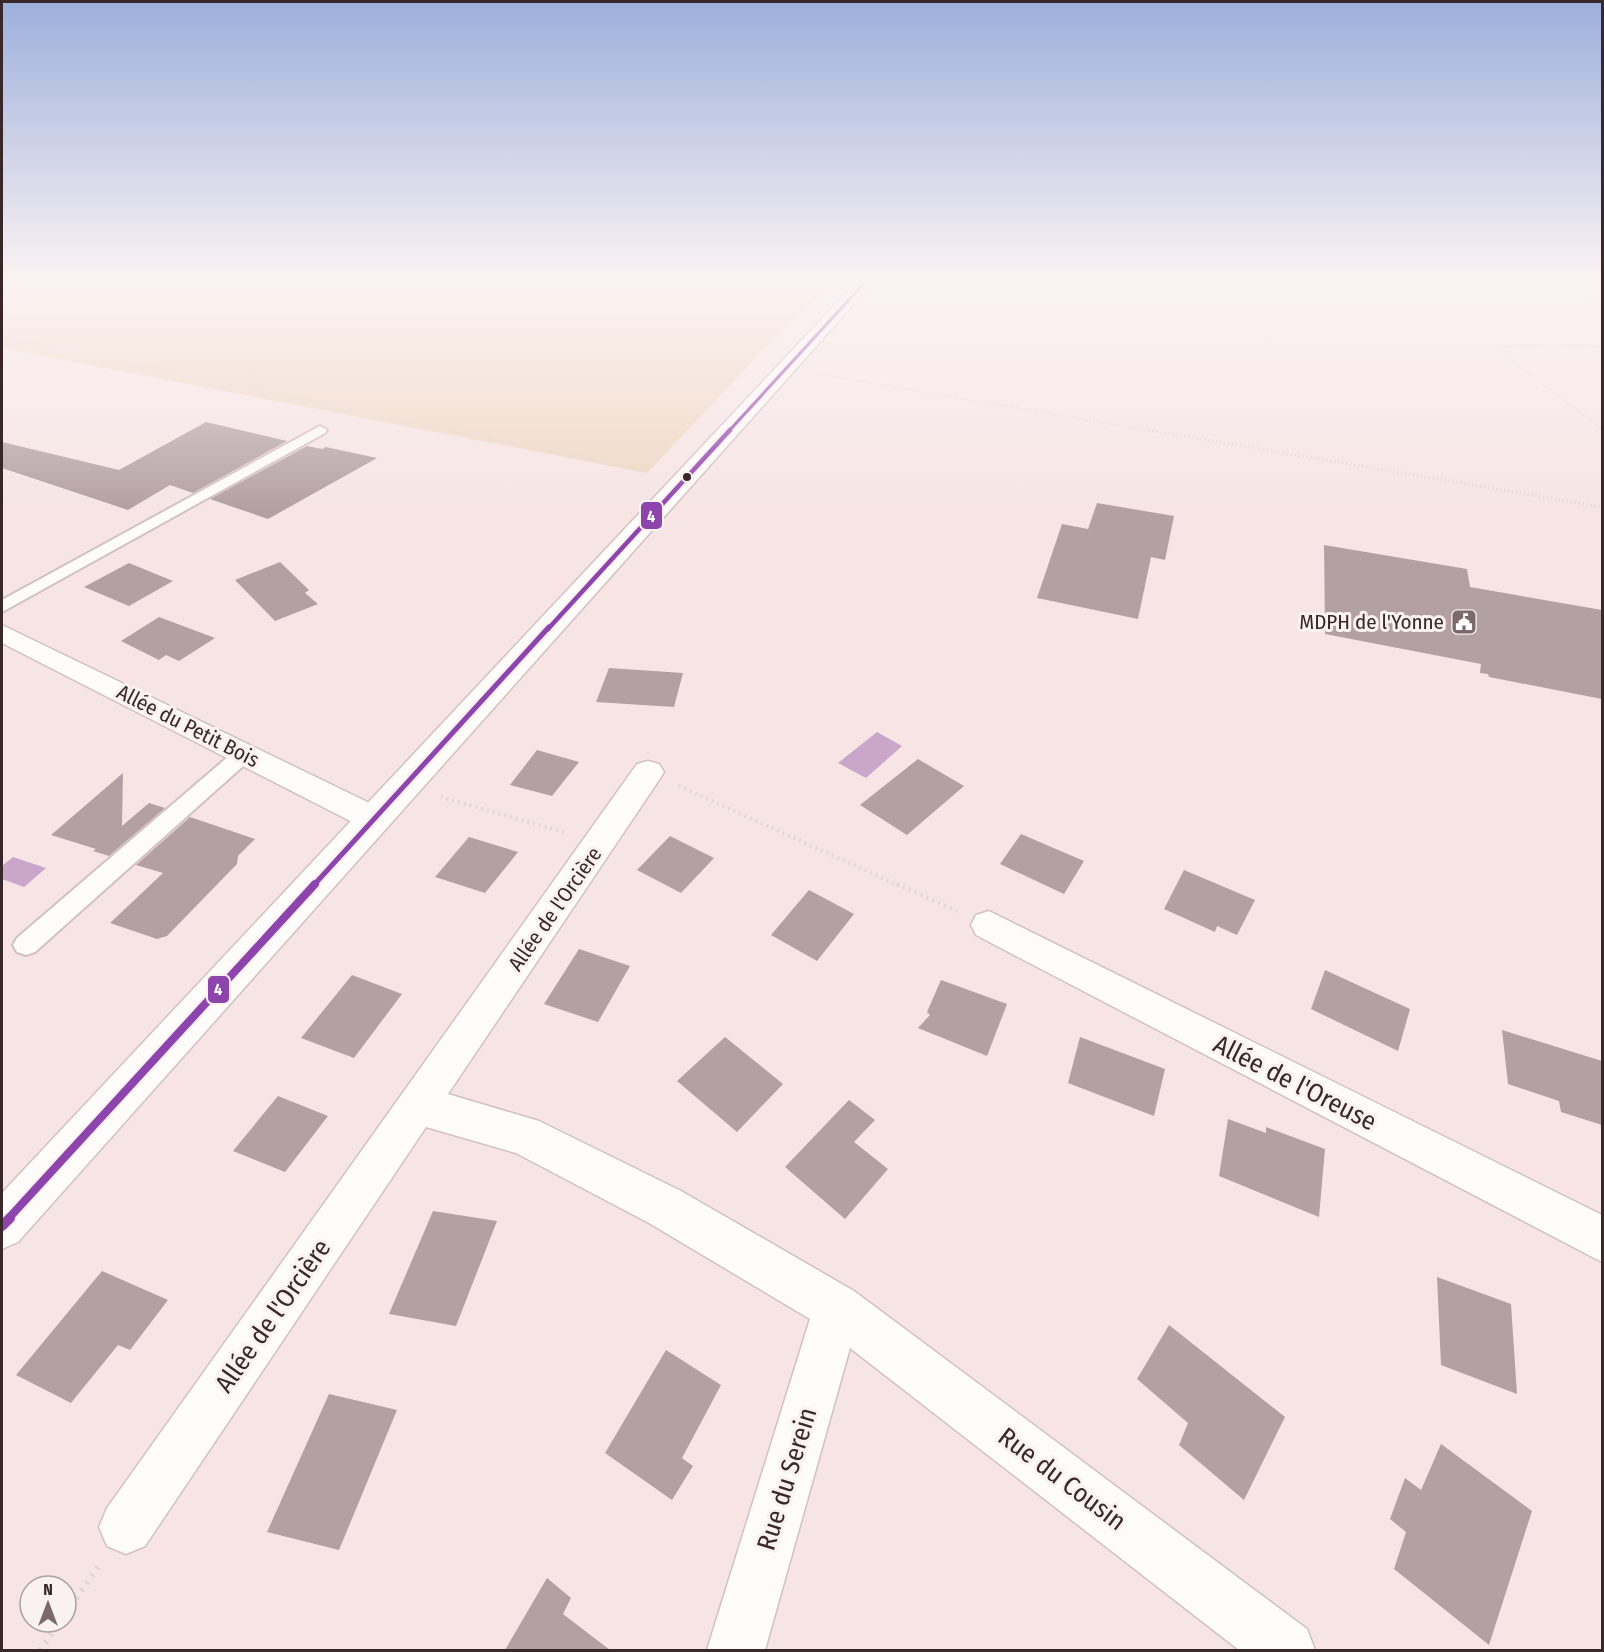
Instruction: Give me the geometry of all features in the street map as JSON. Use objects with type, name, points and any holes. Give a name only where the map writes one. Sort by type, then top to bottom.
[{"type":"street","points":[[2,1226],[799,356]]},
{"type":"street","name":"Allée du Petit Bois","points":[[2,633],[374,819]]},
{"type":"street","name":"Allée de l'Orcière","points":[[126,1527],[420,1106],[648,772]]},
{"type":"street","name":"Allée de l'Oreuse","points":[[988,925],[1602,1239]]},
{"type":"street","points":[[420,1106],[524,1135],[665,1207],[837,1308]]},
{"type":"street","name":"Rue du Serein","points":[[736,1650],[837,1308]]},
{"type":"street","name":"Rue du Cousin","points":[[837,1308],[1286,1650]]},
{"type":"lane","points":[[2,607],[320,430]]},
{"type":"lane","points":[[26,945],[244,754]]},
{"type":"path","points":[[93,356],[685,480]]},
{"type":"path","points":[[1505,356],[1602,429]]},
{"type":"path","points":[[788,369],[1602,507]]},
{"type":"path","points":[[648,772],[988,925]]},
{"type":"path","points":[[403,786],[601,842]]},
{"type":"path","points":[[78,1597],[126,1527]]},
{"type":"path","points":[[40,1650],[51,1634]]},
{"type":"shaded area","points":[[44,356],[757,356],[647,473]]},
{"type":"shaded area","points":[[877,732],[902,746],[866,778],[838,763]]},
{"type":"shaded area","points":[[13,857],[46,868],[24,887],[2,879],[2,866]]},
{"type":"building","points":[[206,422],[287,441],[193,493],[170,485],[128,510],[2,468],[2,442],[119,470]]},
{"type":"building","points":[[307,446],[322,449],[326,447],[377,458],[268,519],[210,499]]},
{"type":"building","points":[[1097,503],[1174,516],[1165,560],[1151,557],[1138,619],[1037,598],[1062,524],[1088,529]]},
{"type":"building","name":"MDPH de l'Yonne","points":[[1324,545],[1467,569],[1470,587],[1602,610],[1602,699],[1489,677],[1488,674],[1480,673],[1481,664],[1325,634]]},
{"type":"building","points":[[280,562],[309,590],[305,593],[318,604],[275,621],[235,580]]},
{"type":"building","points":[[129,563],[173,581],[129,606],[84,587]]},
{"type":"building","points":[[159,617],[215,638],[179,661],[166,655],[159,660],[121,641]]},
{"type":"building","points":[[609,668],[683,673],[674,707],[596,702]]},
{"type":"building","points":[[537,750],[579,762],[552,796],[510,785]]},
{"type":"building","points":[[918,759],[964,786],[907,835],[860,805]]},
{"type":"building","points":[[123,773],[122,826],[149,803],[165,808],[109,856],[93,851],[96,849],[51,835]]},
{"type":"building","points":[[190,817],[255,839],[238,856],[237,864],[167,936],[157,939],[110,923],[163,873],[136,865]]},
{"type":"building","points":[[1021,834],[1084,861],[1064,894],[1000,864]]},
{"type":"building","points":[[670,836],[714,858],[681,893],[637,870]]},
{"type":"building","points":[[469,837],[518,852],[485,893],[435,877]]},
{"type":"building","points":[[1184,870],[1255,900],[1237,935],[1217,926],[1215,932],[1164,909]]},
{"type":"building","points":[[809,890],[854,914],[817,961],[771,935]]},
{"type":"building","points":[[579,949],[630,966],[598,1022],[544,1004]]},
{"type":"building","points":[[1325,970],[1410,1009],[1398,1051],[1311,1009]]},
{"type":"building","points":[[352,975],[402,994],[354,1058],[301,1038]]},
{"type":"building","points":[[941,980],[1007,1004],[987,1056],[918,1028],[930,1015],[927,1012]]},
{"type":"building","points":[[1502,1030],[1602,1061],[1602,1125],[1561,1112],[1559,1101],[1508,1084]]},
{"type":"building","points":[[725,1037],[783,1084],[737,1132],[677,1081]]},
{"type":"building","points":[[1080,1037],[1165,1069],[1154,1116],[1068,1083]]},
{"type":"building","points":[[278,1096],[328,1116],[285,1172],[233,1151]]},
{"type":"building","points":[[849,1100],[875,1120],[854,1142],[888,1169],[845,1219],[785,1167]]},
{"type":"building","points":[[1228,1119],[1266,1133],[1266,1127],[1325,1149],[1319,1217],[1219,1176]]},
{"type":"building","points":[[433,1211],[497,1221],[456,1326],[389,1314]]},
{"type":"building","points":[[102,1271],[168,1300],[130,1350],[118,1345],[71,1403],[16,1375]]},
{"type":"building","points":[[1437,1277],[1511,1304],[1517,1394],[1441,1365]]},
{"type":"building","points":[[1169,1325],[1285,1417],[1244,1500],[1179,1445],[1188,1423],[1137,1379]]},
{"type":"building","points":[[666,1350],[721,1385],[682,1458],[693,1466],[672,1500],[605,1453]]},
{"type":"building","points":[[329,1394],[397,1410],[339,1550],[267,1532]]},
{"type":"building","points":[[1441,1444],[1532,1511],[1489,1645],[1394,1569],[1406,1532],[1390,1519],[1405,1478],[1421,1490]]},
{"type":"building","points":[[547,1578],[571,1598],[563,1614],[610,1650],[505,1650]]},
{"type":"transit line","name":"4","points":[[2,1226],[798,356]]},
{"type":"place","name":"MDPH de l'Yonne","points":[[1464,622]]}]
